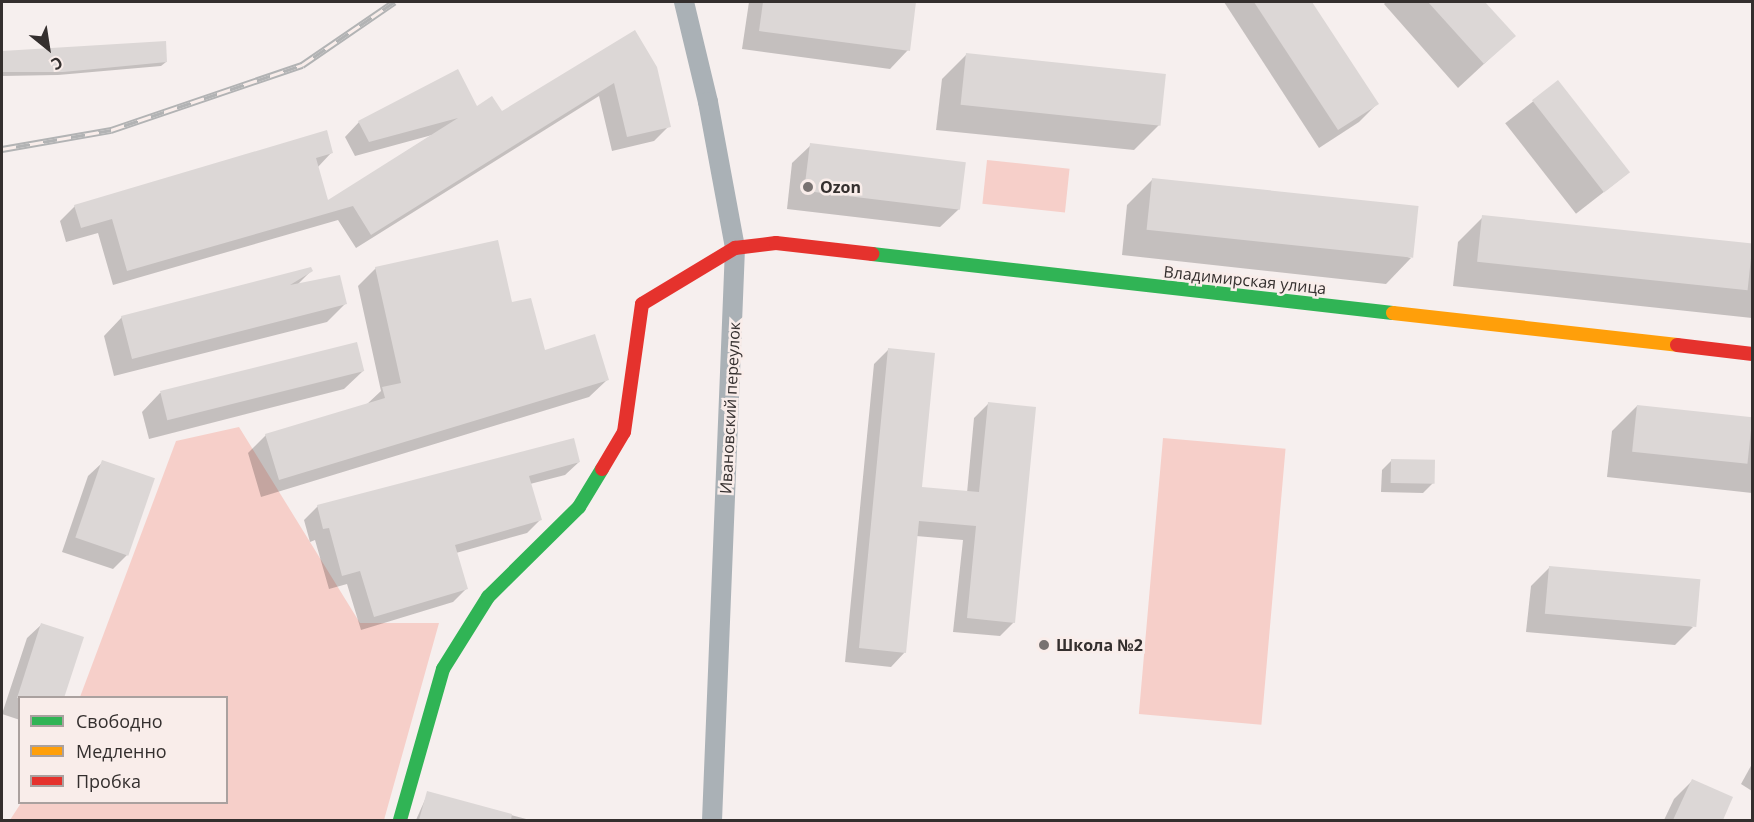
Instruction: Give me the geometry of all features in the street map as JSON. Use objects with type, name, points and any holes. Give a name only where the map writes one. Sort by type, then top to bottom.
[{"type":"street","name":"Ивановский переулок","points":[[684,2],[708,102],[735,248],[735,309],[712,820]]},
{"type":"street","name":"Владимирская улица","points":[[735,248],[776,243],[1752,354]]},
{"type":"street","points":[[400,820],[443,669],[488,597],[579,507],[624,432],[642,304],[735,248]]},
{"type":"shaded area","points":[[987,160],[1070,169],[1065,212],[982,204]]},
{"type":"shaded area","points":[[239,427],[360,623],[439,623],[384,820],[10,820],[20,804],[228,804],[228,696],[80,696],[176,441]]},
{"type":"shaded area","points":[[1163,438],[1286,449],[1261,725],[1139,714]]},
{"type":"building","points":[[763,2],[916,2],[910,51],[759,31]]},
{"type":"building","points":[[1254,2],[1312,2],[1379,104],[1338,130]]},
{"type":"building","points":[[1428,2],[1485,2],[1516,36],[1484,64]]},
{"type":"building","points":[[635,30],[657,67],[671,127],[627,137],[614,83],[371,235],[353,206],[127,271],[112,219],[81,228],[74,205],[327,130],[333,153],[316,158],[328,200],[458,118],[369,142],[358,121],[458,69],[477,106],[492,96],[502,111]]},
{"type":"building","points":[[166,41],[167,62],[63,72],[2,72],[2,51]]},
{"type":"building","points":[[966,53],[1166,74],[1160,126],[961,105]]},
{"type":"building","points":[[1558,80],[1630,172],[1604,193],[1532,100]]},
{"type":"building","points":[[810,143],[966,162],[960,210],[804,191]]},
{"type":"building","points":[[1152,178],[1419,206],[1413,258],[1147,230]]},
{"type":"building","points":[[1482,215],[1752,243],[1748,290],[1477,262]]},
{"type":"building","points":[[498,240],[512,302],[531,298],[545,350],[595,334],[609,380],[279,480],[265,434],[385,398],[382,387],[401,383],[375,267]]},
{"type":"building","points":[[311,267],[313,271],[290,285],[340,275],[347,304],[132,359],[121,316]]},
{"type":"building","points":[[357,342],[364,371],[167,420],[160,391]]},
{"type":"building","points":[[888,348],[935,353],[922,487],[979,492],[988,402],[1036,407],[1015,623],[967,618],[976,526],[919,521],[906,653],[859,648]]},
{"type":"building","points":[[1637,405],[1752,417],[1747,464],[1632,452]]},
{"type":"building","points":[[574,438],[580,462],[529,476],[542,520],[455,545],[468,589],[374,617],[360,571],[342,576],[329,528],[323,529],[317,505]]},
{"type":"building","points":[[1391,459],[1435,460],[1435,484],[1391,483]]},
{"type":"building","points":[[102,460],[155,478],[128,556],[75,538]]},
{"type":"building","points":[[1549,566],[1700,579],[1696,627],[1545,614]]},
{"type":"building","points":[[41,623],[84,637],[65,696],[18,696],[17,698]]},
{"type":"building","points":[[1692,779],[1733,797],[1723,820],[1673,820]]},
{"type":"building","points":[[427,791],[512,814],[511,820],[419,820]]},
{"type":"railway","points":[[2,149],[111,130],[302,65],[394,2]]},
{"type":"traffic: fast","points":[[872,254],[1393,313]]},
{"type":"traffic: fast","points":[[400,820],[443,669],[488,597],[579,507],[602,469]]},
{"type":"traffic: slow","points":[[1393,313],[1677,345]]},
{"type":"traffic: jam","points":[[602,469],[624,432],[642,304],[735,248],[776,243],[872,254]]},
{"type":"traffic: jam","points":[[1677,345],[1752,354]]},
{"type":"place","name":"Ozon","points":[[808,187]]},
{"type":"place","name":"Школа №2","points":[[1044,645]]}]
